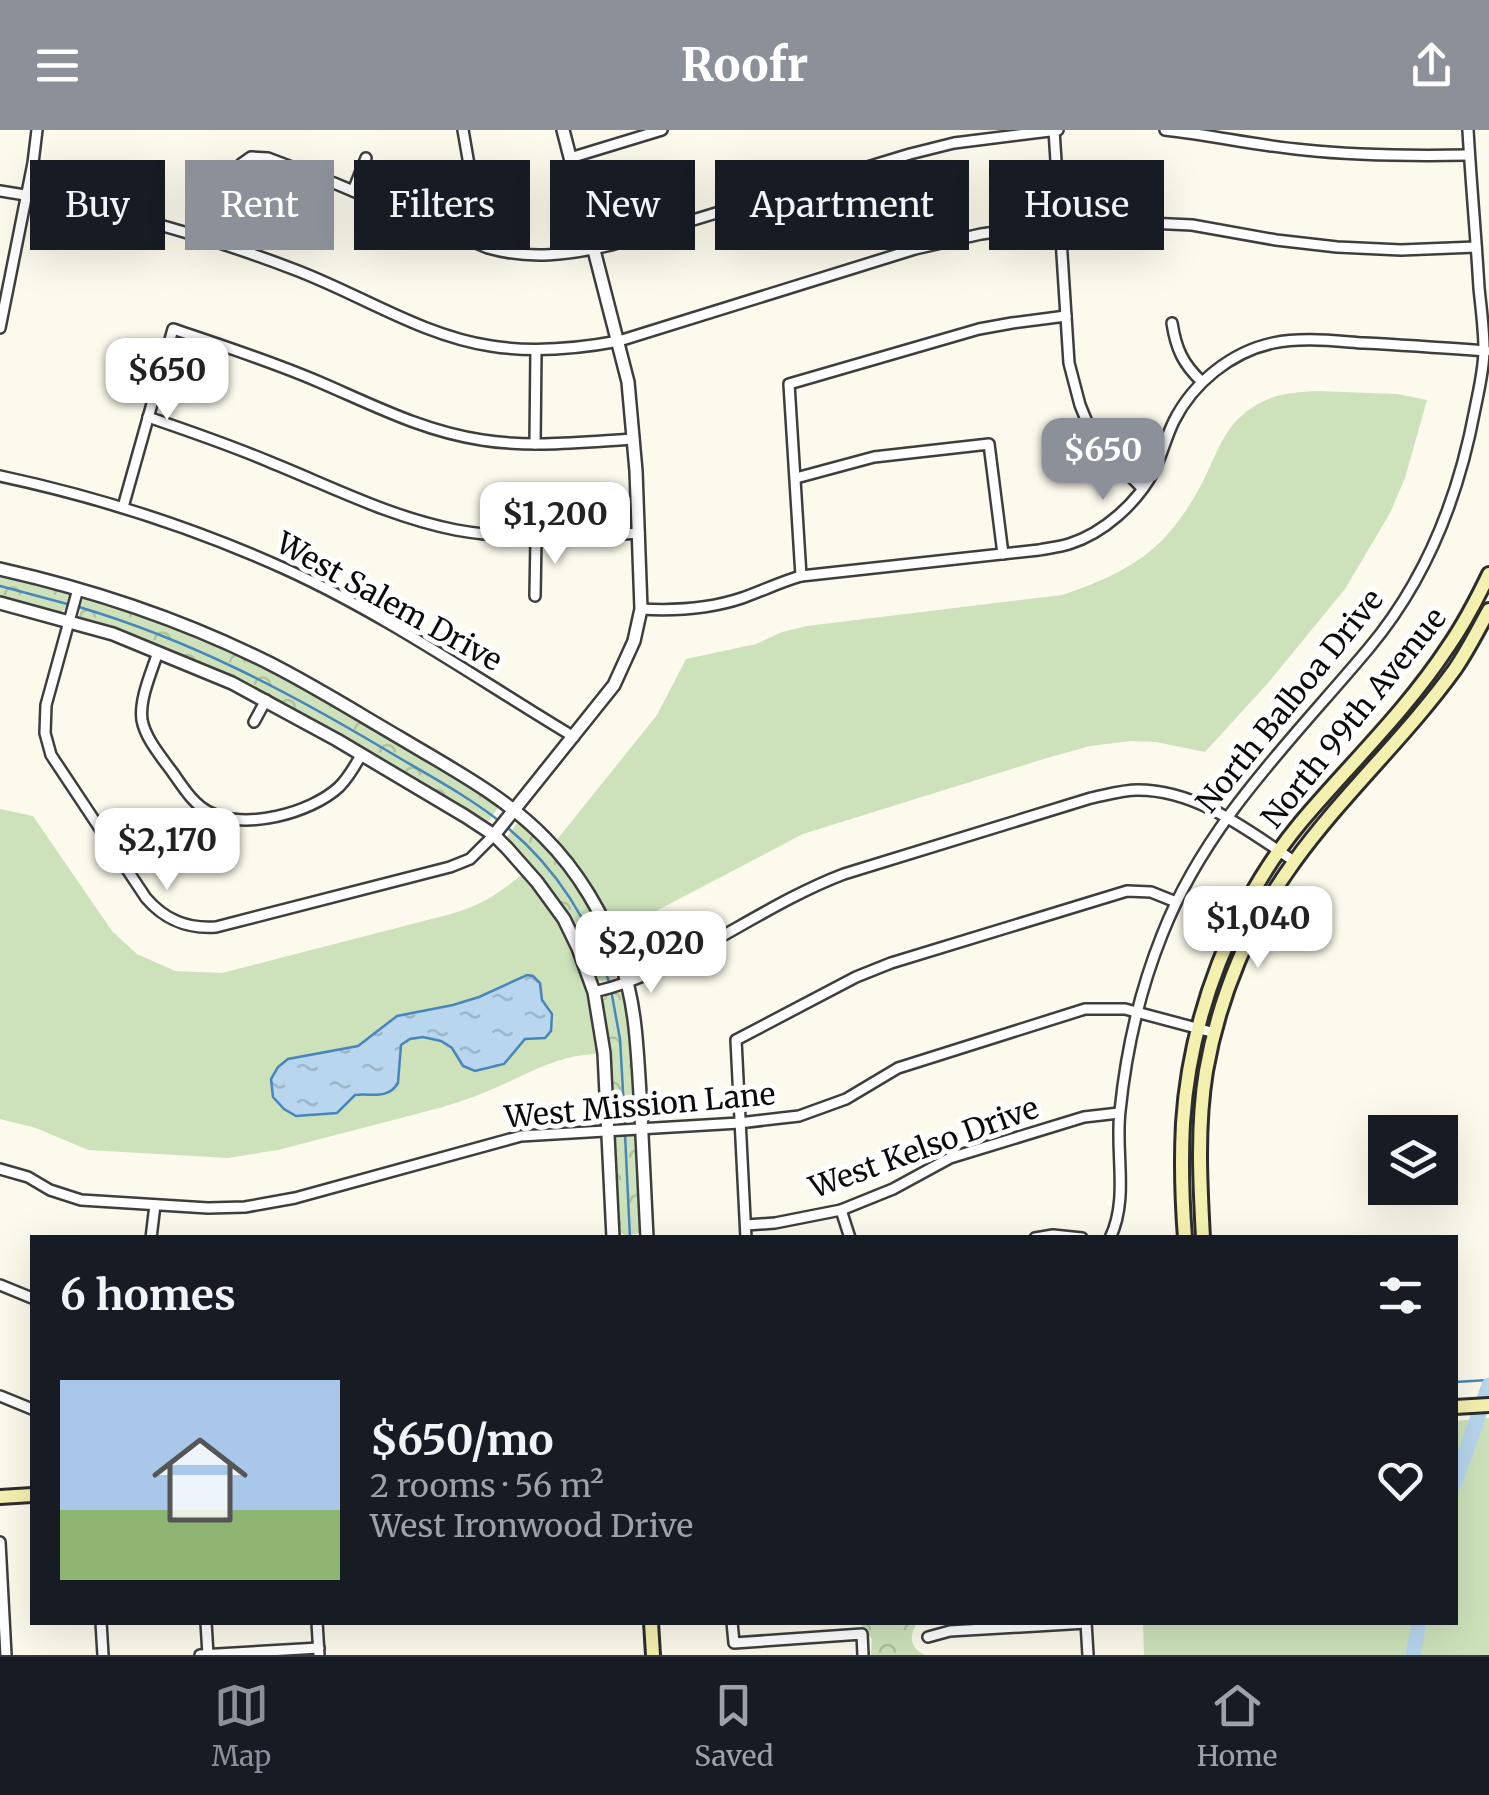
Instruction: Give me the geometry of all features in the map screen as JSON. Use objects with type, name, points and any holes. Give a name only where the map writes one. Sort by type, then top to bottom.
[{"type":"main road","name":"North 99th Avenue","points":[[1185,1235],[1181,1159],[1190,1070],[1218,968],[1237,922],[1279,852],[1447,650],[1489,574]]},
{"type":"main road","name":"North 99th Avenue","points":[[1203,1235],[1199,1163],[1206,1073],[1228,990],[1244,949],[1294,862],[1440,689],[1464,656],[1489,610]]},
{"type":"main road","points":[[1425,678],[1440,689]]},
{"type":"main road","points":[[1458,1407],[1489,1404]]},
{"type":"main road","points":[[0,1497],[30,1495]]},
{"type":"main road","points":[[650,1625],[652,1655]]},
{"type":"street","points":[[0,328],[37,130]]},
{"type":"street","points":[[464,130],[469,160]]},
{"type":"street","points":[[563,130],[570,158],[662,130]]},
{"type":"street","points":[[695,219],[954,143],[1055,130],[1057,160]]},
{"type":"street","points":[[1165,130],[1346,154],[1469,155]]},
{"type":"street","name":"North Balboa Drive","points":[[1111,1235],[1120,1214],[1119,1113],[1138,1012],[1161,936],[1176,902],[1226,817],[1372,644],[1414,580],[1448,512],[1472,425],[1486,351],[1468,130]]},
{"type":"street","points":[[334,183],[353,190],[366,158]]},
{"type":"street","points":[[247,160],[273,160]]},
{"type":"street","points":[[0,191],[30,197]]},
{"type":"street","points":[[1164,224],[1336,247],[1476,247]]},
{"type":"street","points":[[241,250],[295,269],[436,332],[488,346],[536,350],[619,341],[915,249],[989,233]]},
{"type":"street","points":[[498,250],[528,256],[589,250]]},
{"type":"street","points":[[78,589],[46,705],[45,734],[52,755],[154,907],[176,922],[216,927],[450,867],[470,858],[494,835],[606,696],[634,641],[641,609],[630,398],[594,250]]},
{"type":"street","points":[[1062,250],[1069,363],[1080,406],[1106,452],[1142,488]]},
{"type":"street","points":[[801,576],[789,384],[979,329],[1066,316]]},
{"type":"street","points":[[1172,323],[1181,360],[1202,382]]},
{"type":"street","points":[[123,507],[173,329],[280,366],[426,427],[478,440],[535,444],[634,439]]},
{"type":"street","points":[[641,609],[675,610],[720,604],[801,576],[1070,544],[1116,517],[1142,488],[1154,471],[1174,421],[1202,382],[1229,361],[1270,344],[1314,339],[1486,351]]},
{"type":"street","points":[[535,444],[536,350]]},
{"type":"street","points":[[148,417],[250,454],[374,507],[438,526],[536,538],[639,533]]},
{"type":"street","points":[[796,478],[874,457],[989,444],[1003,554]]},
{"type":"street","name":"West Salem Drive","points":[[0,476],[123,507],[208,537],[298,576],[399,631],[574,737]]},
{"type":"street","points":[[436,539],[438,526]]},
{"type":"street","points":[[535,596],[536,538]]},
{"type":"street","points":[[0,569],[138,608],[268,663],[456,770],[515,809],[552,844],[585,889],[614,944],[628,984],[637,1041],[647,1235]]},
{"type":"street","points":[[0,604],[113,634],[196,667],[266,700],[494,835],[538,882],[564,918],[594,992],[604,1053],[614,1235]]},
{"type":"street","points":[[158,652],[142,721],[190,797],[209,812],[240,822],[302,809],[340,786],[361,755]]},
{"type":"street","points":[[254,722],[266,700]]},
{"type":"street","points":[[594,992],[628,984],[826,880],[1091,798],[1138,790],[1196,802],[1294,862]]},
{"type":"street","points":[[746,1235],[736,1040],[890,963],[1127,891],[1151,892],[1176,902]]},
{"type":"street","name":"West Mission Lane","points":[[0,1169],[80,1200],[245,1207],[521,1136],[740,1123],[818,1110],[898,1068],[1086,1009],[1138,1012],[1215,1033]]},
{"type":"street","name":"West Kelso Drive","points":[[746,1224],[774,1223],[841,1210],[893,1189],[950,1158],[1084,1117],[1119,1113]]},
{"type":"street","points":[[151,1235],[155,1205]]},
{"type":"street","points":[[841,1210],[849,1235]]},
{"type":"street","points":[[0,1286],[30,1297]]},
{"type":"street","points":[[0,1396],[30,1408]]},
{"type":"street","points":[[0,1542],[6,1655]]},
{"type":"street","points":[[101,1625],[103,1655]]},
{"type":"street","points":[[206,1625],[208,1654]]},
{"type":"street","points":[[200,1655],[319,1651],[317,1625]]},
{"type":"street","points":[[732,1625],[734,1643],[862,1634],[864,1655]]},
{"type":"street","points":[[928,1637],[950,1630],[1047,1625]]},
{"type":"street","points":[[1086,1625],[1088,1655]]},
{"type":"green space","points":[[1317,391],[1397,394],[1427,400],[1405,478],[1390,513],[1345,589],[1205,752],[1131,741],[1090,746],[1047,758],[803,834],[614,933],[555,842],[657,715],[686,659],[756,644],[807,626],[1062,595],[1091,584],[1132,564],[1167,535],[1193,500],[1227,433],[1242,415],[1276,396]]},
{"type":"green space","points":[[0,573],[68,590],[67,608],[58,614],[0,599]]},
{"type":"green space","points":[[86,596],[161,620],[265,665],[478,788],[499,806],[489,821],[483,822],[267,695],[82,620],[79,616]]},
{"type":"green space","points":[[0,809],[33,816],[112,931],[137,954],[175,971],[222,973],[451,914],[490,898],[524,873],[556,916],[573,948],[586,982],[599,1054],[558,1061],[443,1107],[278,1150],[228,1158],[88,1150],[36,1128],[0,1119]]},
{"type":"green space","points":[[517,823],[523,823],[539,839],[582,892],[604,932],[617,977],[602,981],[593,976],[562,907],[507,841]]},
{"type":"green space","points":[[621,992],[626,996],[632,1031],[636,1118],[628,1121],[613,1119],[611,1111],[601,1002],[606,995]]},
{"type":"green space","points":[[633,1135],[639,1142],[643,1230],[630,1235],[618,1231],[613,1139]]},
{"type":"green space","points":[[1489,1418],[1489,1655],[1144,1655],[1143,1625],[1458,1625],[1458,1421]]},
{"type":"green space","points":[[861,1625],[917,1625],[912,1641],[925,1655],[871,1655],[872,1639]]},
{"type":"water","points":[[527,975],[540,983],[542,1000],[552,1014],[551,1031],[545,1038],[525,1039],[504,1064],[475,1071],[463,1066],[452,1048],[423,1037],[401,1045],[398,1083],[394,1088],[384,1094],[355,1095],[337,1113],[296,1116],[273,1097],[271,1079],[288,1059],[358,1046],[397,1016],[479,997]]},
{"type":"waterway","points":[[0,586],[71,605]]},
{"type":"waterway","points":[[79,607],[199,651],[275,688],[349,728],[498,820]]},
{"type":"waterway","points":[[508,828],[542,861],[570,898],[609,982]]},
{"type":"waterway","points":[[611,990],[620,1039],[625,1126]]},
{"type":"waterway","points":[[625,1134],[630,1235]]},
{"type":"waterway","points":[[1458,1382],[1489,1380]]},
{"type":"waterway","points":[[1458,1474],[1489,1385]]},
{"type":"waterway","points":[[1413,1655],[1418,1625]]}]
